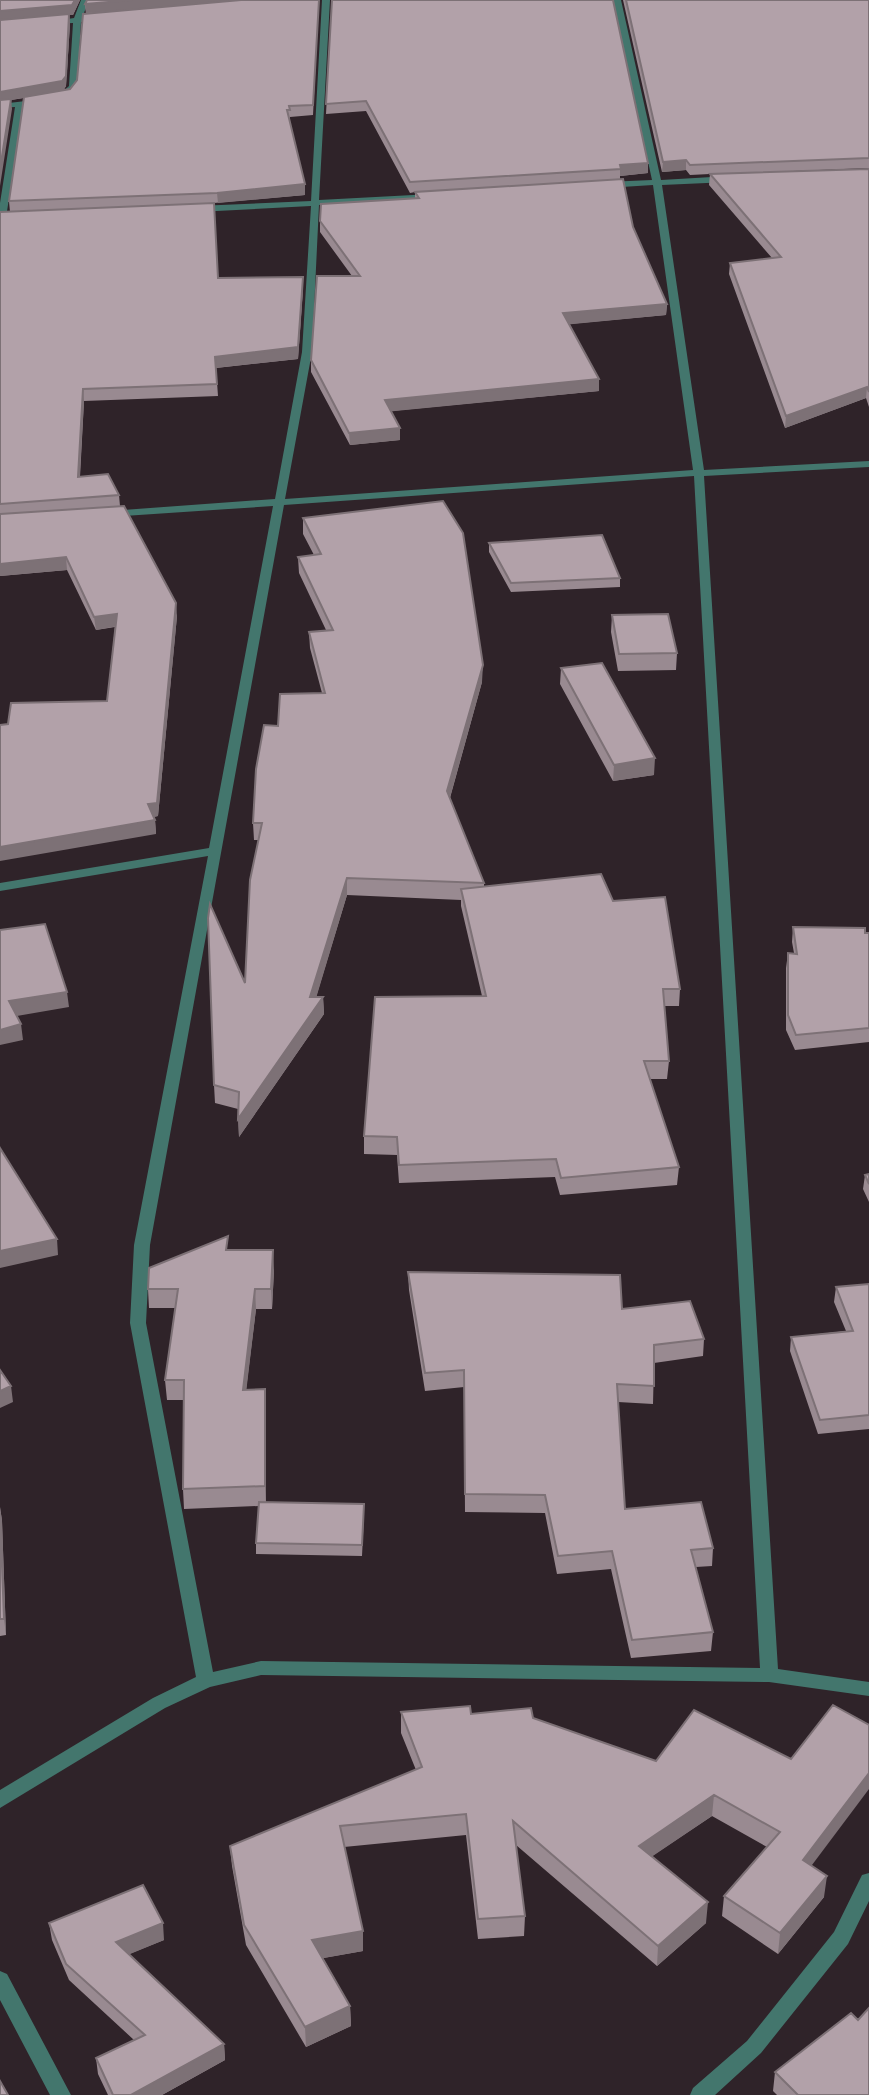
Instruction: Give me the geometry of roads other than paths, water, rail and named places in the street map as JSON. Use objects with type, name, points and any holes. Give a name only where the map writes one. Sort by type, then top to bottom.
[{"type":"street","points":[[0,106],[67,95],[73,87],[77,21],[85,0]]},
{"type":"street","points":[[206,1681],[138,1323],[142,1245],[307,352],[326,0]]},
{"type":"street","points":[[617,0],[657,182],[699,473],[769,1675]]},
{"type":"street","points":[[38,23],[117,18]]},
{"type":"street","points":[[16,218],[1,218],[19,104]]},
{"type":"street","points":[[589,186],[737,179]]},
{"type":"street","points":[[180,210],[439,196]]},
{"type":"street","points":[[94,515],[699,473],[869,464]]},
{"type":"street","points":[[0,887],[214,850]]},
{"type":"street","points":[[0,1800],[159,1703],[206,1681],[261,1668],[769,1675],[869,1689]]},
{"type":"street","points":[[700,2095],[754,2047],[841,1938],[869,1881]]},
{"type":"street","points":[[0,1980],[61,2095]]}]
